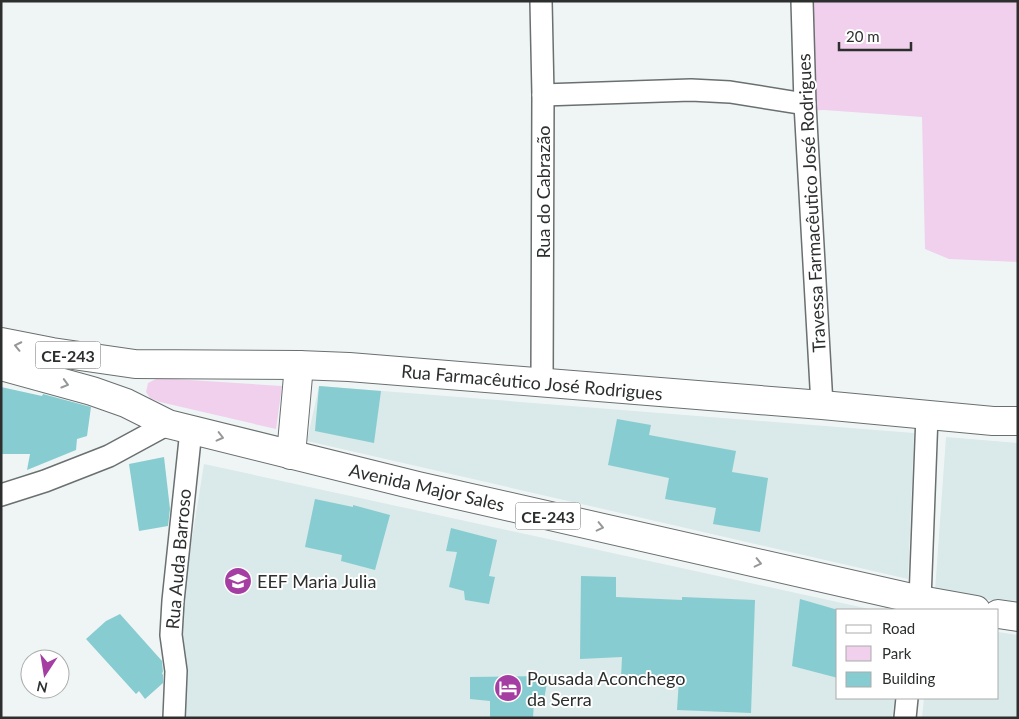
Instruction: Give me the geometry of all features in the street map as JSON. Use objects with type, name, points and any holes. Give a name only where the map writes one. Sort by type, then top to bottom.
[{"type":"main road","name":"CE-243","points":[[1,342],[52,352],[136,364]]},
{"type":"main road","name":"Rua Farmacêutico José Rodrigues","points":[[136,364],[349,367],[822,405],[992,421],[1018,421]]},
{"type":"main road","points":[[126,403],[136,364]]},
{"type":"main road","points":[[291,455],[299,365]]},
{"type":"main road","name":"Avenida Major Sales","points":[[1,366],[92,391],[126,403],[179,427],[919,605],[965,609]]},
{"type":"main road","name":"Rua Farmacêutico José Rodrigues","points":[[927,415],[966,404],[1018,406]]},
{"type":"main road","points":[[999,614],[1018,617]]},
{"type":"street","name":"Rua do Cabrazão","points":[[541,1],[543,95],[542,382]]},
{"type":"street","name":"Travessa Farmacêutico José Rodrigues","points":[[802,1],[805,104],[822,405]]},
{"type":"street","points":[[543,95],[691,90],[730,92],[805,104]]},
{"type":"street","points":[[919,605],[927,415]]},
{"type":"street","points":[[1,495],[45,481],[179,427]]},
{"type":"street","name":"Rua Auda Barroso","points":[[174,718],[176,671],[171,636],[179,427]]},
{"type":"street","points":[[905,718],[907,699]]},
{"type":"shaded area","points":[[319,386],[914,433],[908,579],[307,441]]},
{"type":"shaded area","points":[[946,437],[1018,443],[1018,605],[935,591]]},
{"type":"shaded area","points":[[204,464],[869,609],[836,609],[836,699],[895,699],[892,718],[178,718],[175,644]]},
{"type":"shaded area","points":[[999,632],[1018,635],[1018,718],[922,718],[924,699],[999,699]]},
{"type":"green space","points":[[802,1],[1018,1],[1018,262],[949,259],[925,249],[922,117],[824,110],[805,111]]},
{"type":"green space","points":[[158,378],[282,386],[276,429],[150,398],[146,392],[148,383]]},
{"type":"building","points":[[319,386],[381,391],[374,443],[315,431]]},
{"type":"building","points":[[1,387],[42,396],[43,394],[91,407],[87,436],[77,439],[76,450],[27,470],[30,454],[1,454]]},
{"type":"building","points":[[617,419],[651,425],[649,435],[736,451],[732,472],[768,478],[760,532],[713,524],[716,508],[665,499],[669,478],[608,465]]},
{"type":"building","points":[[164,457],[170,509],[168,526],[139,531],[129,464]]},
{"type":"building","points":[[315,499],[353,507],[353,505],[390,515],[375,570],[341,561],[342,555],[305,547]]},
{"type":"building","points":[[451,528],[497,540],[489,576],[495,577],[489,604],[465,600],[464,591],[449,587],[457,552],[446,551]]},
{"type":"building","points":[[581,576],[616,577],[616,597],[682,600],[682,597],[755,600],[751,713],[677,710],[679,679],[621,678],[622,657],[580,659]]},
{"type":"building","points":[[800,599],[836,609],[836,677],[792,666]]},
{"type":"building","points":[[120,614],[162,661],[163,683],[145,699],[139,691],[136,694],[86,639],[106,621]]},
{"type":"building","name":"Pousada Aconchego da Serra","points":[[548,676],[544,700],[534,701],[533,718],[490,718],[490,701],[470,699],[470,677]]},
{"type":"place","name":"EEF Maria Julia","points":[[238,581]]},
{"type":"place","name":"Pousada Aconchego da Serra","points":[[508,688]]}]
